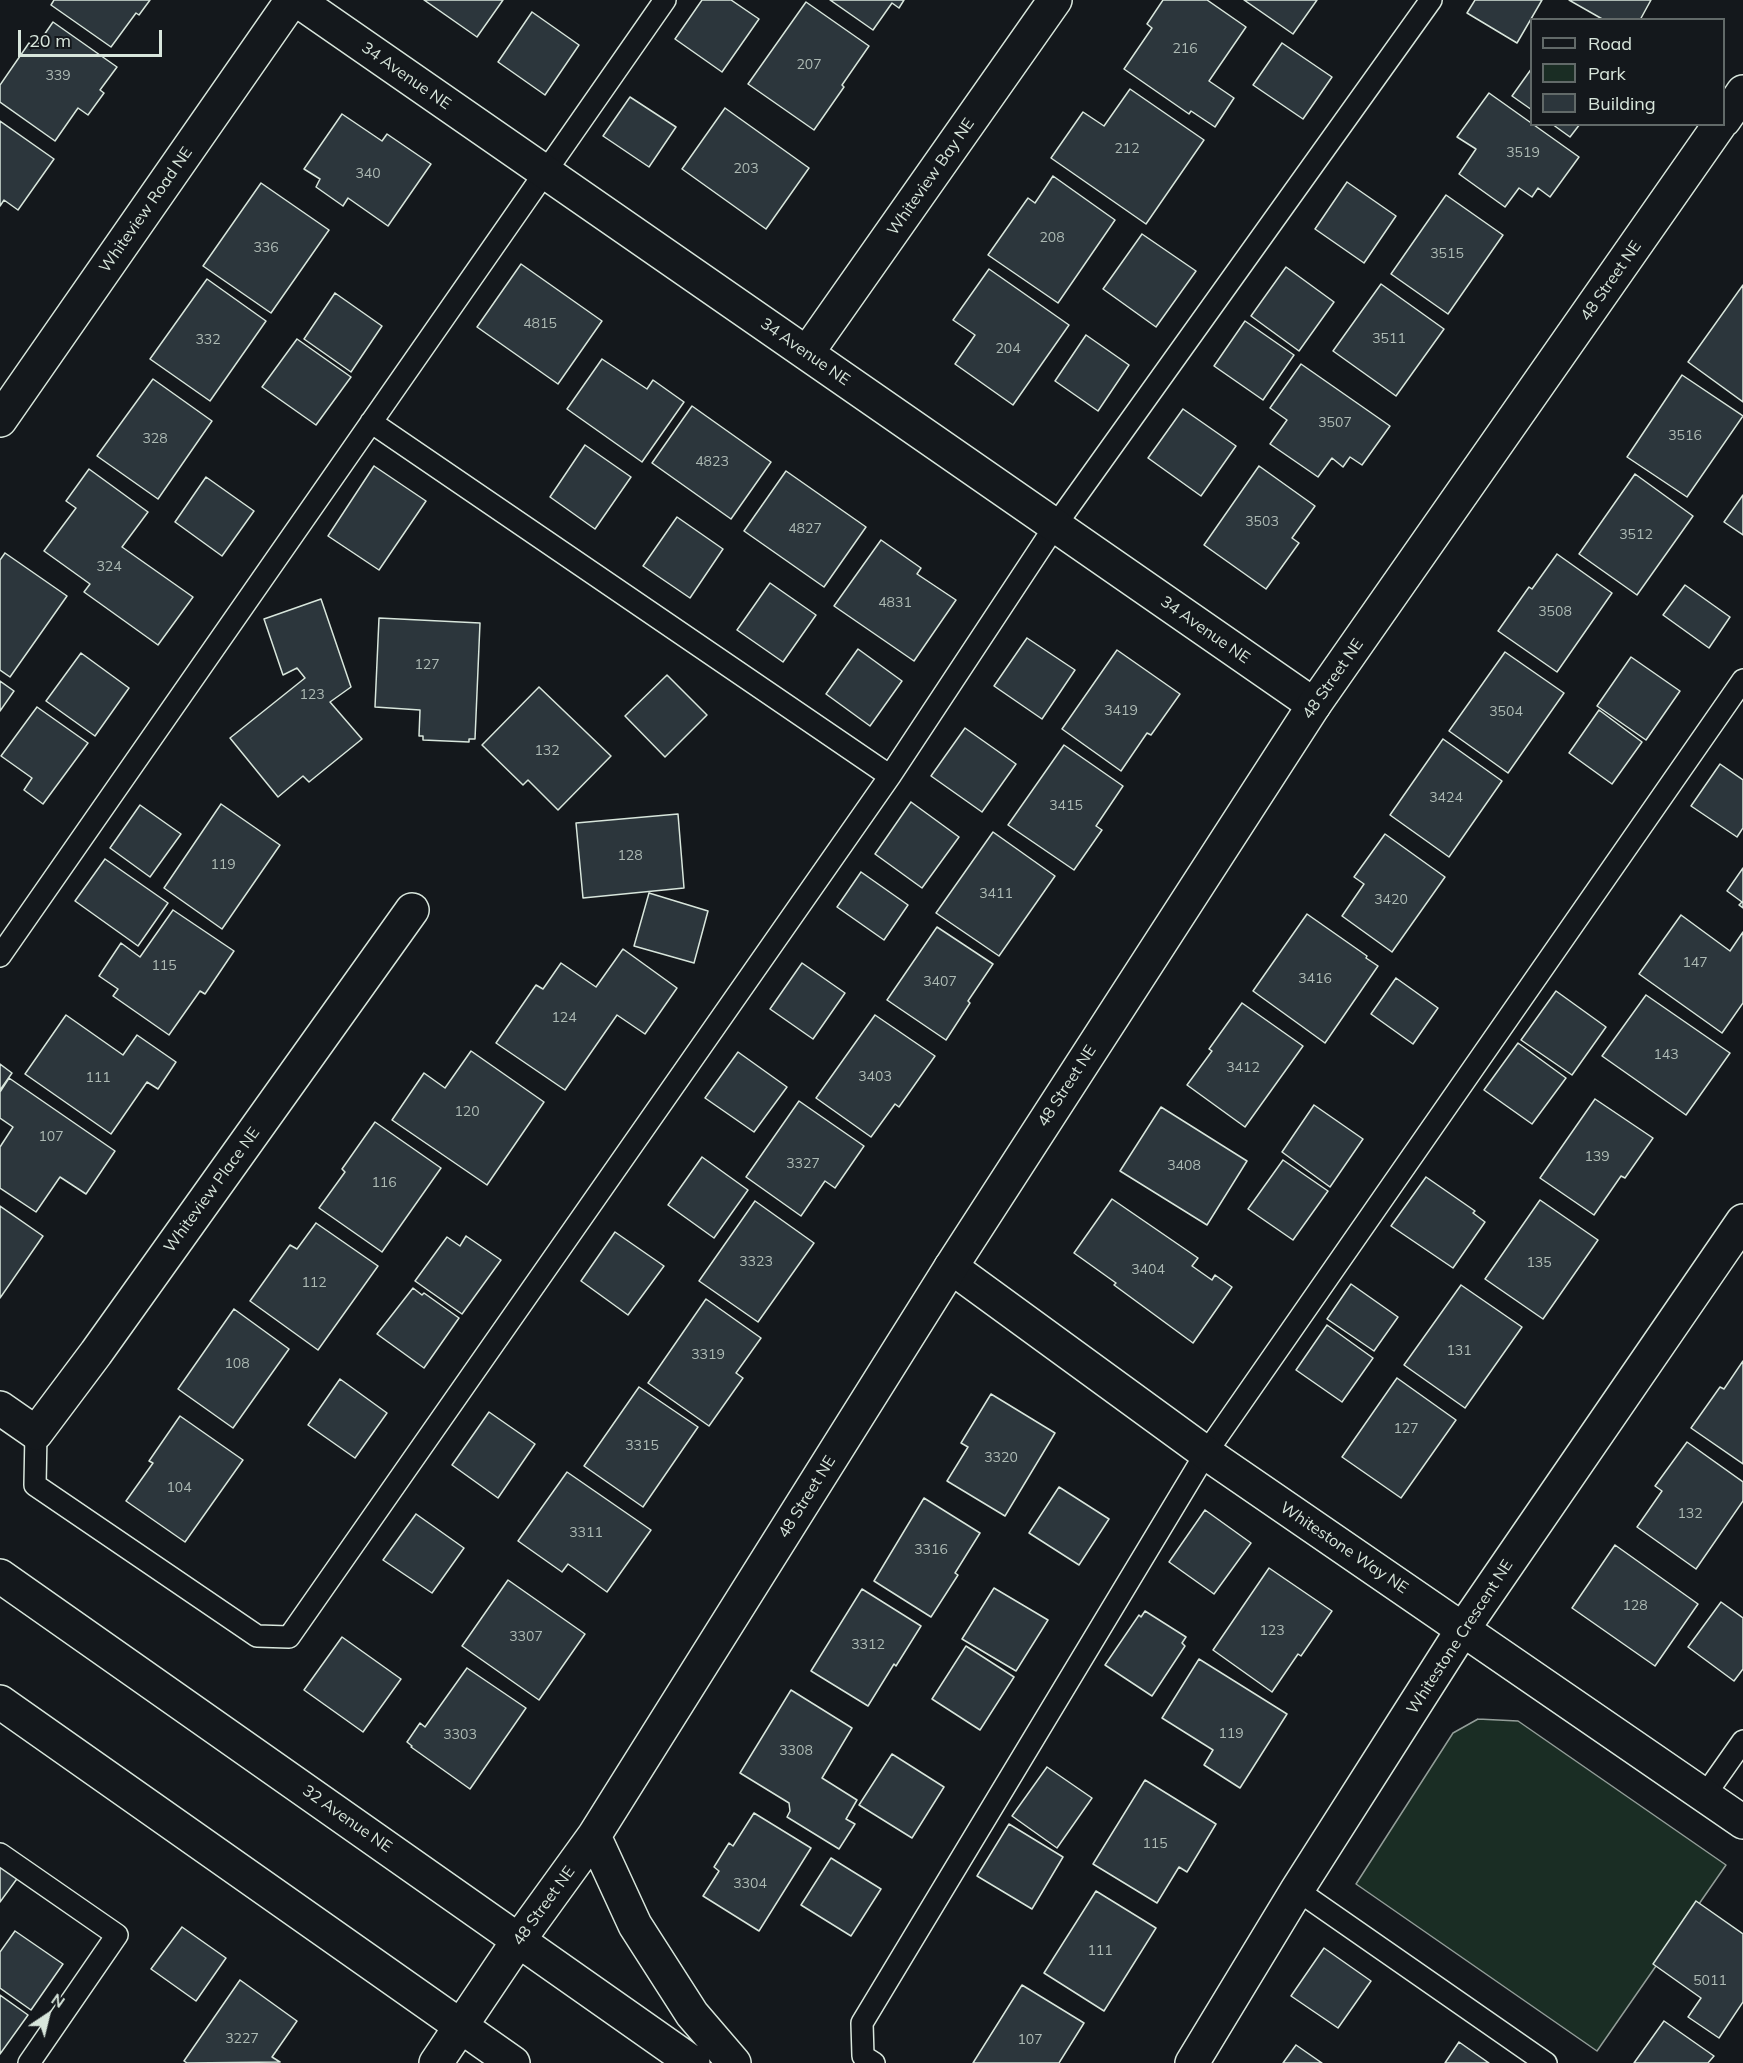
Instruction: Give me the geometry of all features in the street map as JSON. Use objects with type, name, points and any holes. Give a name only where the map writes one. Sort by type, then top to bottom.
[{"type":"street","name":"34 Avenue NE","points":[[295,0],[1314,705]]},
{"type":"street","name":"Whiteview Road NE","points":[[0,420],[295,0]]},
{"type":"street","name":"Whiteview Bay NE","points":[[807,354],[1055,0]]},
{"type":"street","points":[[1725,119],[1743,92]]},
{"type":"street","name":"48 Street NE","points":[[436,2063],[518,1941],[594,1836],[951,1267],[1314,705],[1719,126]]},
{"type":"street","name":"Whiteview Place NE","points":[[36,1433],[96,1353],[412,910]]},
{"type":"street","name":"Whitestone Crescent NE","points":[[1192,2063],[1297,1890],[1463,1629],[1743,1221]]},
{"type":"street","name":"Whitestone Way NE","points":[[951,1267],[1206,1454],[1743,1822]]},
{"type":"street","points":[[0,1408],[36,1433]]},
{"type":"street","name":"32 Avenue NE","points":[[0,1576],[693,2063]]},
{"type":"street","points":[[0,1702],[513,2063]]},
{"type":"street","points":[[594,1836],[635,1926],[692,2013],[734,2063]]},
{"type":"lane","points":[[0,956],[664,0]]},
{"type":"lane","points":[[36,1433],[35,1485],[257,1636],[289,1637],[890,776],[1055,526],[1431,0]]},
{"type":"lane","points":[[371,422],[890,776]]},
{"type":"lane","points":[[874,2063],[863,2056],[862,2024],[1206,1454],[1743,680]]},
{"type":"lane","points":[[1705,1795],[1743,1741]]},
{"type":"lane","points":[[0,1854],[117,1935],[29,2063]]},
{"type":"lane","points":[[1297,1890],[1546,2063]]},
{"type":"green space","points":[[1478,1719],[1518,1721],[1726,1865],[1597,2051],[1356,1884],[1453,1733]]},
{"type":"building","points":[[54,0],[150,0],[139,15],[136,13],[111,47],[51,5]]},
{"type":"building","points":[[424,0],[503,0],[477,37]]},
{"type":"building","points":[[702,0],[731,0],[759,19],[722,72],[675,39]]},
{"type":"building","points":[[830,0],[904,0],[899,8],[892,3],[873,30]]},
{"type":"building","points":[[1163,0],[1207,0],[1246,27],[1209,81],[1234,98],[1215,127],[1191,111],[1189,114],[1124,69],[1152,28],[1147,24]]},
{"type":"building","points":[[1244,0],[1317,0],[1293,34]]},
{"type":"building","points":[[1475,0],[1542,0],[1517,43],[1467,13]]},
{"type":"building","points":[[1569,0],[1651,0],[1641,18],[1600,18]]},
{"type":"building","points":[[806,2],[869,46],[814,130],[748,84]]},
{"type":"building","points":[[532,12],[579,45],[545,95],[498,62]]},
{"type":"building","points":[[53,22],[117,67],[100,90],[104,93],[88,115],[78,108],[55,141],[0,102],[0,85],[29,43],[35,48]]},
{"type":"building","points":[[1282,43],[1332,77],[1303,119],[1253,85]]},
{"type":"building","points":[[1530,71],[1530,109],[1512,96]]},
{"type":"building","points":[[1130,89],[1204,140],[1146,224],[1051,158],[1083,112],[1104,126]]},
{"type":"building","points":[[1489,93],[1530,122],[1530,126],[1535,126],[1579,157],[1550,197],[1538,188],[1532,197],[1519,188],[1505,207],[1459,174],[1476,149],[1457,137]]},
{"type":"building","points":[[630,97],[676,127],[649,167],[603,136]]},
{"type":"building","points":[[725,108],[809,168],[766,229],[682,169]]},
{"type":"building","points":[[342,114],[382,141],[387,134],[431,164],[388,226],[348,198],[343,206],[316,187],[320,179],[304,169]]},
{"type":"building","points":[[0,121],[54,159],[18,210],[4,200],[0,206]]},
{"type":"building","points":[[1555,126],[1578,126],[1570,137]]},
{"type":"building","points":[[1053,176],[1115,220],[1058,303],[988,255],[1028,198],[1035,203]]},
{"type":"building","points":[[1347,182],[1396,216],[1364,263],[1315,229]]},
{"type":"building","points":[[261,183],[329,230],[271,313],[203,266]]},
{"type":"building","points":[[1446,195],[1503,235],[1448,314],[1391,274]]},
{"type":"building","points":[[1142,234],[1196,271],[1156,327],[1103,289]]},
{"type":"building","points":[[521,264],[602,321],[558,384],[477,327]]},
{"type":"building","points":[[1286,267],[1334,302],[1299,351],[1251,316]]},
{"type":"building","points":[[989,269],[1069,325],[1013,405],[955,364],[975,335],[953,320]]},
{"type":"building","points":[[207,279],[266,321],[210,401],[150,359]]},
{"type":"building","points":[[1381,284],[1444,329],[1396,396],[1333,351]]},
{"type":"building","points":[[1743,285],[1743,402],[1688,362]]},
{"type":"building","points":[[335,293],[382,326],[351,372],[304,339]]},
{"type":"building","points":[[1245,321],[1294,355],[1263,400],[1214,366]]},
{"type":"building","points":[[1086,335],[1129,365],[1098,411],[1055,381]]},
{"type":"building","points":[[297,339],[351,377],[316,425],[262,387]]},
{"type":"building","points":[[602,359],[647,389],[653,380],[684,402],[642,462],[567,409]]},
{"type":"building","points":[[1301,364],[1390,426],[1362,465],[1350,457],[1343,467],[1332,458],[1318,477],[1270,444],[1287,420],[1270,408]]},
{"type":"building","points":[[1682,375],[1743,416],[1687,497],[1627,457]]},
{"type":"building","points":[[153,379],[212,421],[158,499],[97,456]]},
{"type":"building","points":[[692,406],[771,462],[731,519],[652,463]]},
{"type":"building","points":[[1183,409],[1236,446],[1201,496],[1148,458]]},
{"type":"building","points":[[585,445],[631,477],[595,529],[550,497]]},
{"type":"building","points":[[374,466],[426,501],[379,570],[328,536]]},
{"type":"building","points":[[1259,466],[1315,506],[1292,538],[1299,543],[1266,589],[1204,545]]},
{"type":"building","points":[[89,469],[148,512],[122,547],[193,597],[158,645],[84,592],[90,584],[44,551],[76,508],[66,501]]},
{"type":"building","points":[[786,471],[866,527],[824,587],[744,531]]},
{"type":"building","points":[[1635,474],[1693,516],[1637,595],[1579,554]]},
{"type":"building","points":[[206,477],[254,511],[222,556],[175,522]]},
{"type":"building","points":[[1743,495],[1743,535],[1724,522]]},
{"type":"building","points":[[677,517],[723,549],[690,598],[643,566]]},
{"type":"building","points":[[881,540],[921,568],[917,574],[956,600],[914,661],[834,606]]},
{"type":"building","points":[[5,553],[67,596],[10,677],[0,670],[0,560]]},
{"type":"building","points":[[1557,554],[1612,593],[1557,672],[1498,631],[1529,587],[1532,589]]},
{"type":"building","points":[[770,583],[816,615],[783,662],[737,630]]},
{"type":"building","points":[[1685,585],[1730,617],[1709,648],[1663,615]]},
{"type":"building","points":[[321,599],[351,687],[330,702],[362,739],[309,782],[303,776],[278,797],[230,738],[305,678],[297,668],[283,675],[264,619]]},
{"type":"building","points":[[379,618],[480,623],[475,739],[469,739],[469,742],[423,740],[423,736],[419,736],[420,710],[375,707]]},
{"type":"building","points":[[1027,638],[1075,670],[1042,719],[994,686]]},
{"type":"building","points":[[858,649],[902,681],[870,726],[826,694]]},
{"type":"building","points":[[1117,650],[1180,694],[1151,735],[1147,733],[1121,771],[1062,729]]},
{"type":"building","points":[[1505,652],[1564,693],[1508,773],[1449,731]]},
{"type":"building","points":[[81,653],[129,688],[95,736],[46,701]]},
{"type":"building","points":[[1631,657],[1680,691],[1646,740],[1597,706]]},
{"type":"building","points":[[667,675],[707,715],[665,757],[625,716]]},
{"type":"building","points":[[0,681],[14,691],[0,711]]},
{"type":"building","points":[[539,687],[611,756],[558,810],[528,780],[523,785],[482,745]]},
{"type":"building","points":[[37,707],[88,743],[43,804],[24,790],[32,778],[1,756]]},
{"type":"building","points":[[1599,710],[1642,742],[1612,784],[1569,753]]},
{"type":"building","points":[[965,728],[1016,764],[982,812],[931,776]]},
{"type":"building","points":[[1443,739],[1502,781],[1449,857],[1390,815]]},
{"type":"building","points":[[1064,745],[1123,786],[1096,826],[1102,830],[1074,870],[1008,825]]},
{"type":"building","points":[[1720,764],[1743,780],[1743,828],[1737,837],[1691,806]]},
{"type":"building","points":[[911,802],[959,837],[922,888],[875,854]]},
{"type":"building","points":[[221,804],[280,845],[222,929],[164,888]]},
{"type":"building","points":[[140,805],[181,834],[150,877],[110,848]]},
{"type":"building","points":[[678,814],[684,888],[583,898],[576,823]]},
{"type":"building","points":[[993,832],[1055,876],[999,956],[936,913]]},
{"type":"building","points":[[1385,834],[1445,877],[1392,952],[1342,916],[1364,884],[1354,877]]},
{"type":"building","points":[[105,859],[168,903],[138,946],[75,901]]},
{"type":"building","points":[[1743,868],[1743,908],[1739,905],[1742,902],[1727,891]]},
{"type":"building","points":[[861,872],[908,905],[884,940],[837,907]]},
{"type":"building","points":[[649,893],[708,911],[694,963],[634,946]]},
{"type":"building","points":[[173,910],[234,951],[205,994],[200,991],[169,1035],[113,996],[118,989],[99,976],[121,943],[140,957]]},
{"type":"building","points":[[1307,914],[1378,966],[1325,1043],[1253,991]]},
{"type":"building","points":[[1681,915],[1730,951],[1743,932],[1743,1003],[1722,1033],[1639,974]]},
{"type":"building","points":[[937,927],[993,964],[968,1001],[970,1003],[946,1040],[887,1000]]},
{"type":"building","points":[[623,949],[677,988],[645,1034],[617,1015],[565,1090],[496,1043],[536,985],[543,989],[561,963],[596,987]]},
{"type":"building","points":[[802,963],[845,993],[813,1039],[770,1009]]},
{"type":"building","points":[[1396,978],[1438,1008],[1413,1044],[1371,1014]]},
{"type":"building","points":[[1556,991],[1606,1027],[1572,1075],[1521,1040]]},
{"type":"building","points":[[1646,995],[1730,1053],[1686,1115],[1602,1056]]},
{"type":"building","points":[[1242,1003],[1303,1046],[1245,1127],[1187,1085],[1212,1051],[1209,1049]]},
{"type":"building","points":[[66,1015],[123,1055],[137,1035],[176,1062],[158,1089],[147,1082],[111,1134],[25,1074]]},
{"type":"building","points":[[875,1015],[935,1056],[899,1107],[895,1104],[871,1137],[816,1098]]},
{"type":"building","points":[[1518,1043],[1566,1078],[1532,1124],[1484,1090]]},
{"type":"building","points":[[471,1051],[544,1102],[487,1185],[392,1120],[424,1073],[445,1088]]},
{"type":"building","points":[[738,1052],[787,1087],[754,1132],[705,1098]]},
{"type":"building","points":[[0,1064],[12,1073],[0,1090]]},
{"type":"building","points":[[9,1078],[115,1151],[86,1194],[60,1177],[36,1212],[0,1188],[0,1147],[13,1127],[0,1118],[0,1092]]},
{"type":"building","points":[[1595,1099],[1653,1138],[1625,1178],[1621,1176],[1594,1215],[1540,1178]]},
{"type":"building","points":[[799,1101],[864,1146],[835,1188],[825,1181],[801,1216],[746,1177]]},
{"type":"building","points":[[1314,1105],[1363,1139],[1330,1187],[1282,1152]]},
{"type":"building","points":[[1161,1107],[1247,1161],[1207,1225],[1120,1171]]},
{"type":"building","points":[[375,1122],[441,1168],[382,1252],[319,1208],[345,1172],[342,1169]]},
{"type":"building","points":[[702,1157],[748,1190],[714,1238],[668,1205]]},
{"type":"building","points":[[1283,1160],[1328,1191],[1293,1240],[1248,1209]]},
{"type":"building","points":[[1426,1177],[1475,1211],[1473,1213],[1485,1222],[1453,1268],[1391,1226]]},
{"type":"building","points":[[1112,1199],[1198,1258],[1192,1266],[1212,1280],[1215,1275],[1232,1287],[1193,1343],[1074,1253]]},
{"type":"building","points":[[1540,1200],[1598,1240],[1543,1319],[1485,1279]]},
{"type":"building","points":[[755,1201],[814,1243],[758,1322],[699,1281]]},
{"type":"building","points":[[0,1206],[43,1236],[0,1298]]},
{"type":"building","points":[[316,1223],[378,1266],[318,1350],[250,1301],[290,1245],[297,1249]]},
{"type":"building","points":[[615,1232],[664,1266],[628,1315],[581,1281]]},
{"type":"building","points":[[466,1236],[501,1260],[462,1314],[415,1281],[447,1237],[460,1246]]},
{"type":"building","points":[[1351,1284],[1398,1317],[1374,1351],[1327,1319]]},
{"type":"building","points":[[1461,1285],[1522,1327],[1465,1408],[1404,1365]]},
{"type":"building","points":[[413,1288],[422,1295],[424,1293],[459,1318],[424,1368],[377,1334]]},
{"type":"building","points":[[706,1299],[761,1338],[736,1373],[743,1378],[709,1426],[648,1383]]},
{"type":"building","points":[[234,1309],[289,1349],[233,1428],[178,1389]]},
{"type":"building","points":[[1327,1325],[1373,1358],[1342,1402],[1296,1370]]},
{"type":"building","points":[[1743,1361],[1743,1464],[1691,1428],[1720,1387],[1724,1389]]},
{"type":"building","points":[[1397,1378],[1456,1420],[1401,1498],[1342,1457]]},
{"type":"building","points":[[340,1379],[387,1413],[355,1458],[308,1425]]},
{"type":"building","points":[[639,1387],[698,1427],[643,1507],[584,1466]]},
{"type":"building","points":[[991,1394],[1055,1433],[1005,1516],[947,1481],[968,1447],[961,1443]]},
{"type":"building","points":[[489,1412],[535,1444],[498,1498],[452,1465]]},
{"type":"building","points":[[180,1416],[243,1460],[185,1542],[126,1501],[153,1463],[149,1461]]},
{"type":"building","points":[[1687,1442],[1743,1482],[1743,1501],[1696,1569],[1637,1527],[1662,1491],[1655,1486]]},
{"type":"building","points":[[567,1472],[651,1530],[607,1592],[568,1564],[562,1572],[518,1541]]},
{"type":"building","points":[[1059,1487],[1109,1519],[1079,1565],[1029,1533]]},
{"type":"building","points":[[924,1498],[980,1533],[955,1573],[958,1575],[931,1617],[874,1581]]},
{"type":"building","points":[[1205,1510],[1251,1543],[1214,1594],[1169,1562]]},
{"type":"building","points":[[416,1514],[464,1548],[432,1593],[383,1560]]},
{"type":"building","points":[[1615,1545],[1698,1604],[1655,1666],[1572,1608]]},
{"type":"building","points":[[1269,1568],[1332,1611],[1301,1656],[1298,1654],[1272,1692],[1213,1650]]},
{"type":"building","points":[[508,1580],[585,1634],[539,1700],[462,1646]]},
{"type":"building","points":[[994,1588],[1048,1620],[1016,1671],[962,1639]]},
{"type":"building","points":[[862,1589],[921,1626],[868,1706],[811,1671]]},
{"type":"building","points":[[1721,1602],[1743,1618],[1743,1669],[1734,1681],[1688,1647]]},
{"type":"building","points":[[1145,1611],[1186,1637],[1182,1643],[1185,1646],[1152,1696],[1105,1665],[1139,1615],[1141,1617]]},
{"type":"building","points":[[342,1637],[401,1679],[363,1732],[304,1690]]},
{"type":"building","points":[[966,1646],[1014,1677],[980,1730],[932,1699]]},
{"type":"building","points":[[1199,1659],[1287,1714],[1240,1788],[1204,1765],[1213,1750],[1162,1718]]},
{"type":"building","points":[[467,1668],[526,1708],[470,1789],[407,1742],[420,1723],[425,1727]]},
{"type":"building","points":[[791,1690],[852,1728],[822,1778],[857,1800],[846,1819],[855,1824],[839,1849],[787,1817],[790,1811],[789,1803],[740,1773]]},
{"type":"building","points":[[892,1754],[944,1787],[912,1838],[859,1805]]},
{"type":"building","points":[[1047,1767],[1092,1798],[1057,1848],[1012,1816]]},
{"type":"building","points":[[1145,1780],[1216,1824],[1187,1872],[1179,1867],[1157,1903],[1093,1864]]},
{"type":"building","points":[[754,1813],[811,1848],[759,1931],[703,1896],[719,1871],[714,1867],[729,1843],[733,1846]]},
{"type":"building","points":[[1009,1824],[1063,1857],[1032,1909],[977,1876]]},
{"type":"building","points":[[0,1858],[19,1876],[0,1902]]},
{"type":"building","points":[[831,1858],[881,1889],[851,1936],[801,1905]]},
{"type":"building","points":[[1096,1891],[1156,1928],[1104,2011],[1044,1973]]},
{"type":"building","points":[[1696,1901],[1743,1934],[1743,2002],[1719,2038],[1688,2017],[1701,1998],[1653,1964]]},
{"type":"building","points":[[182,1927],[226,1958],[196,2001],[151,1969]]},
{"type":"building","points":[[15,1931],[63,1964],[31,2010],[0,1988],[0,1952]]},
{"type":"building","points":[[1324,1948],[1371,1981],[1338,2028],[1291,1996]]},
{"type":"building","points":[[240,1980],[297,2021],[272,2057],[280,2062],[187,2063],[184,2061]]},
{"type":"building","points":[[1022,1985],[1084,2023],[1059,2063],[973,2063]]},
{"type":"building","points":[[0,1995],[28,2015],[0,2054]]},
{"type":"building","points":[[1664,2021],[1714,2056],[1708,2063],[1634,2063]]},
{"type":"building","points":[[1459,2042],[1489,2063],[1445,2063]]},
{"type":"building","points":[[1296,2045],[1322,2063],[1283,2063]]}]
